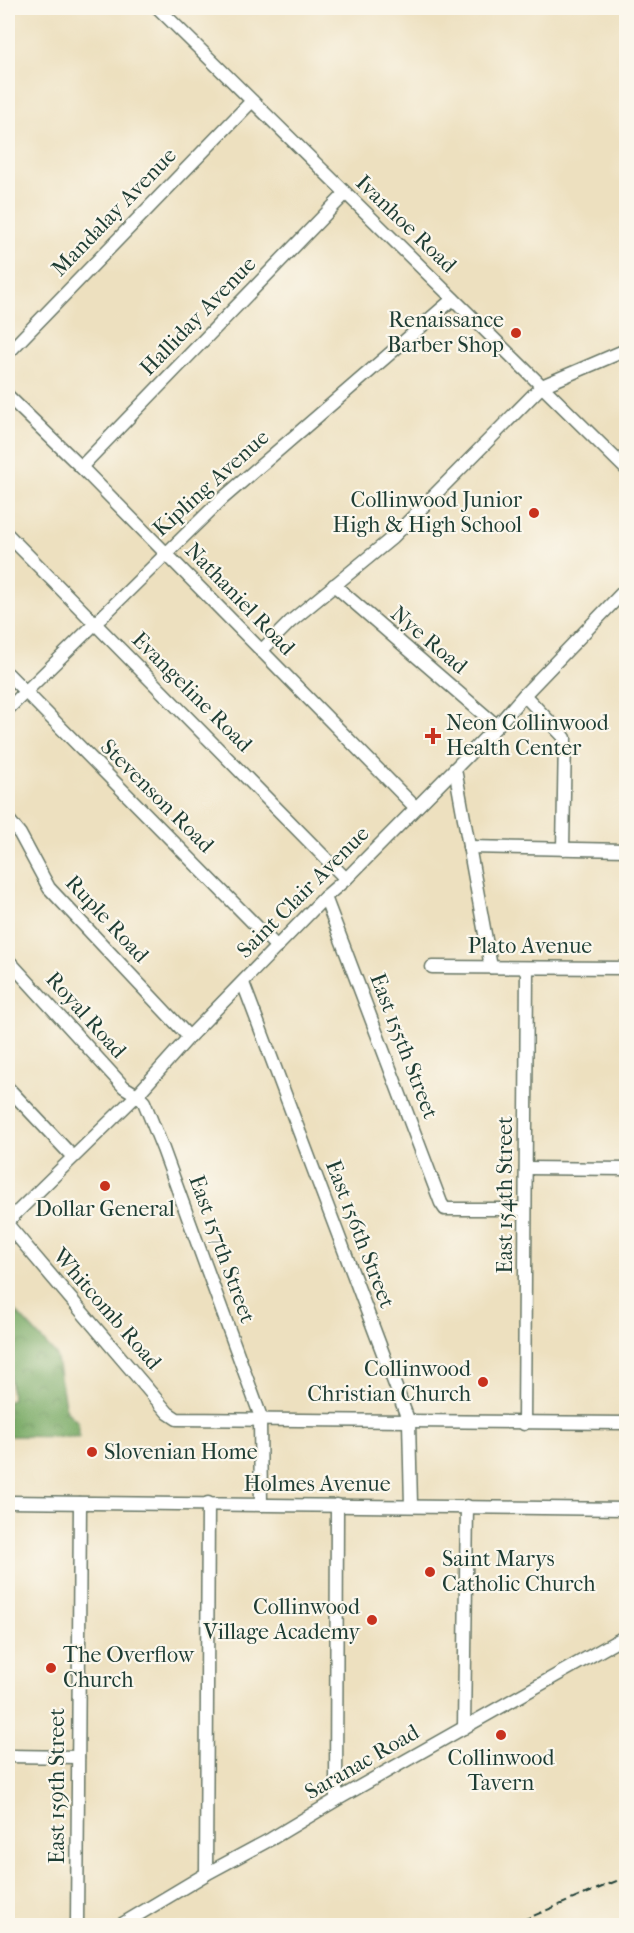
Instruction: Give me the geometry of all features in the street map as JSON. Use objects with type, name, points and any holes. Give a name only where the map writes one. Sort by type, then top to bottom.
[{"type":"street","name":"Ivanhoe Road","points":[[158,8],[627,469]]},
{"type":"street","name":"Mandalay Avenue","points":[[8,353],[252,101]]},
{"type":"street","name":"Halliday Avenue","points":[[81,467],[345,194]]},
{"type":"street","name":"Kipling Avenue","points":[[8,709],[222,499],[453,299]]},
{"type":"street","points":[[261,651],[290,622],[392,538],[542,386],[627,350]]},
{"type":"street","name":"Nathaniel Road","points":[[8,396],[81,467],[415,807]]},
{"type":"street","name":"Evangeline Road","points":[[8,536],[346,879]]},
{"type":"street","name":"Nye Road","points":[[334,585],[498,726]]},
{"type":"street","name":"Saint Clair Avenue","points":[[8,1223],[137,1095],[189,1037],[325,897],[346,879],[498,726],[524,695],[627,589]]},
{"type":"street","name":"Stevenson Road","points":[[8,674],[277,947]]},
{"type":"street","points":[[524,695],[565,738],[563,849]]},
{"type":"street","points":[[455,769],[491,967]]},
{"type":"street","name":"Ruple Road","points":[[8,819],[20,834],[49,888],[189,1037]]},
{"type":"street","points":[[469,847],[627,850]]},
{"type":"street","name":"East 155th Street","points":[[325,897],[441,1203],[445,1209],[525,1209]]},
{"type":"street","name":"Royal Road","points":[[8,960],[124,1087],[137,1095]]},
{"type":"street","name":"Plato Avenue","points":[[432,967],[627,968]]},
{"type":"street","name":"East 154th Street","points":[[524,1424],[527,968]]},
{"type":"street","name":"East 156th Street","points":[[243,983],[409,1422],[411,1505]]},
{"type":"street","points":[[8,1088],[73,1158]]},
{"type":"street","name":"East 157th Street","points":[[137,1095],[144,1102],[163,1149],[261,1420],[261,1505]]},
{"type":"street","points":[[526,1168],[627,1169]]},
{"type":"street","name":"Whitcomb Road","points":[[8,1223],[168,1413],[177,1419],[261,1420]]},
{"type":"street","points":[[261,1420],[524,1424],[627,1423]]},
{"type":"street","name":"Holmes Avenue","points":[[8,1502],[627,1509]]},
{"type":"street","name":"East 159th Street","points":[[77,1926],[80,1503]]},
{"type":"street","points":[[206,1874],[208,1503]]},
{"type":"street","points":[[336,1800],[337,1505]]},
{"type":"street","points":[[464,1728],[467,1506]]},
{"type":"street","name":"Saranac Road","points":[[119,1926],[206,1874],[627,1636]]},
{"type":"street","points":[[8,1756],[78,1757]]},
{"type":"green space","points":[[10,1305],[56,1355],[66,1411],[78,1422],[79,1437],[8,1436],[8,1401],[12,1400],[8,1349],[8,1307]]},
{"type":"railway","points":[[509,1926],[626,1877]]},
{"type":"place","name":"Renaissance Barber Shop","points":[[516,333]]},
{"type":"place","name":"Collinwood Junior High & High School","points":[[534,513]]},
{"type":"place","name":"Neon Collinwood Health Center","points":[[433,736]]},
{"type":"place","name":"Dollar General","points":[[105,1186]]},
{"type":"place","name":"Collinwood Christian Church","points":[[483,1382]]},
{"type":"place","name":"Slovenian Home","points":[[92,1452]]},
{"type":"place","name":"Saint Marys Catholic Church","points":[[430,1572]]},
{"type":"place","name":"Collinwood Village Academy","points":[[372,1620]]},
{"type":"place","name":"The Overflow Church","points":[[51,1668]]},
{"type":"place","name":"Collinwood Tavern","points":[[501,1735]]}]
